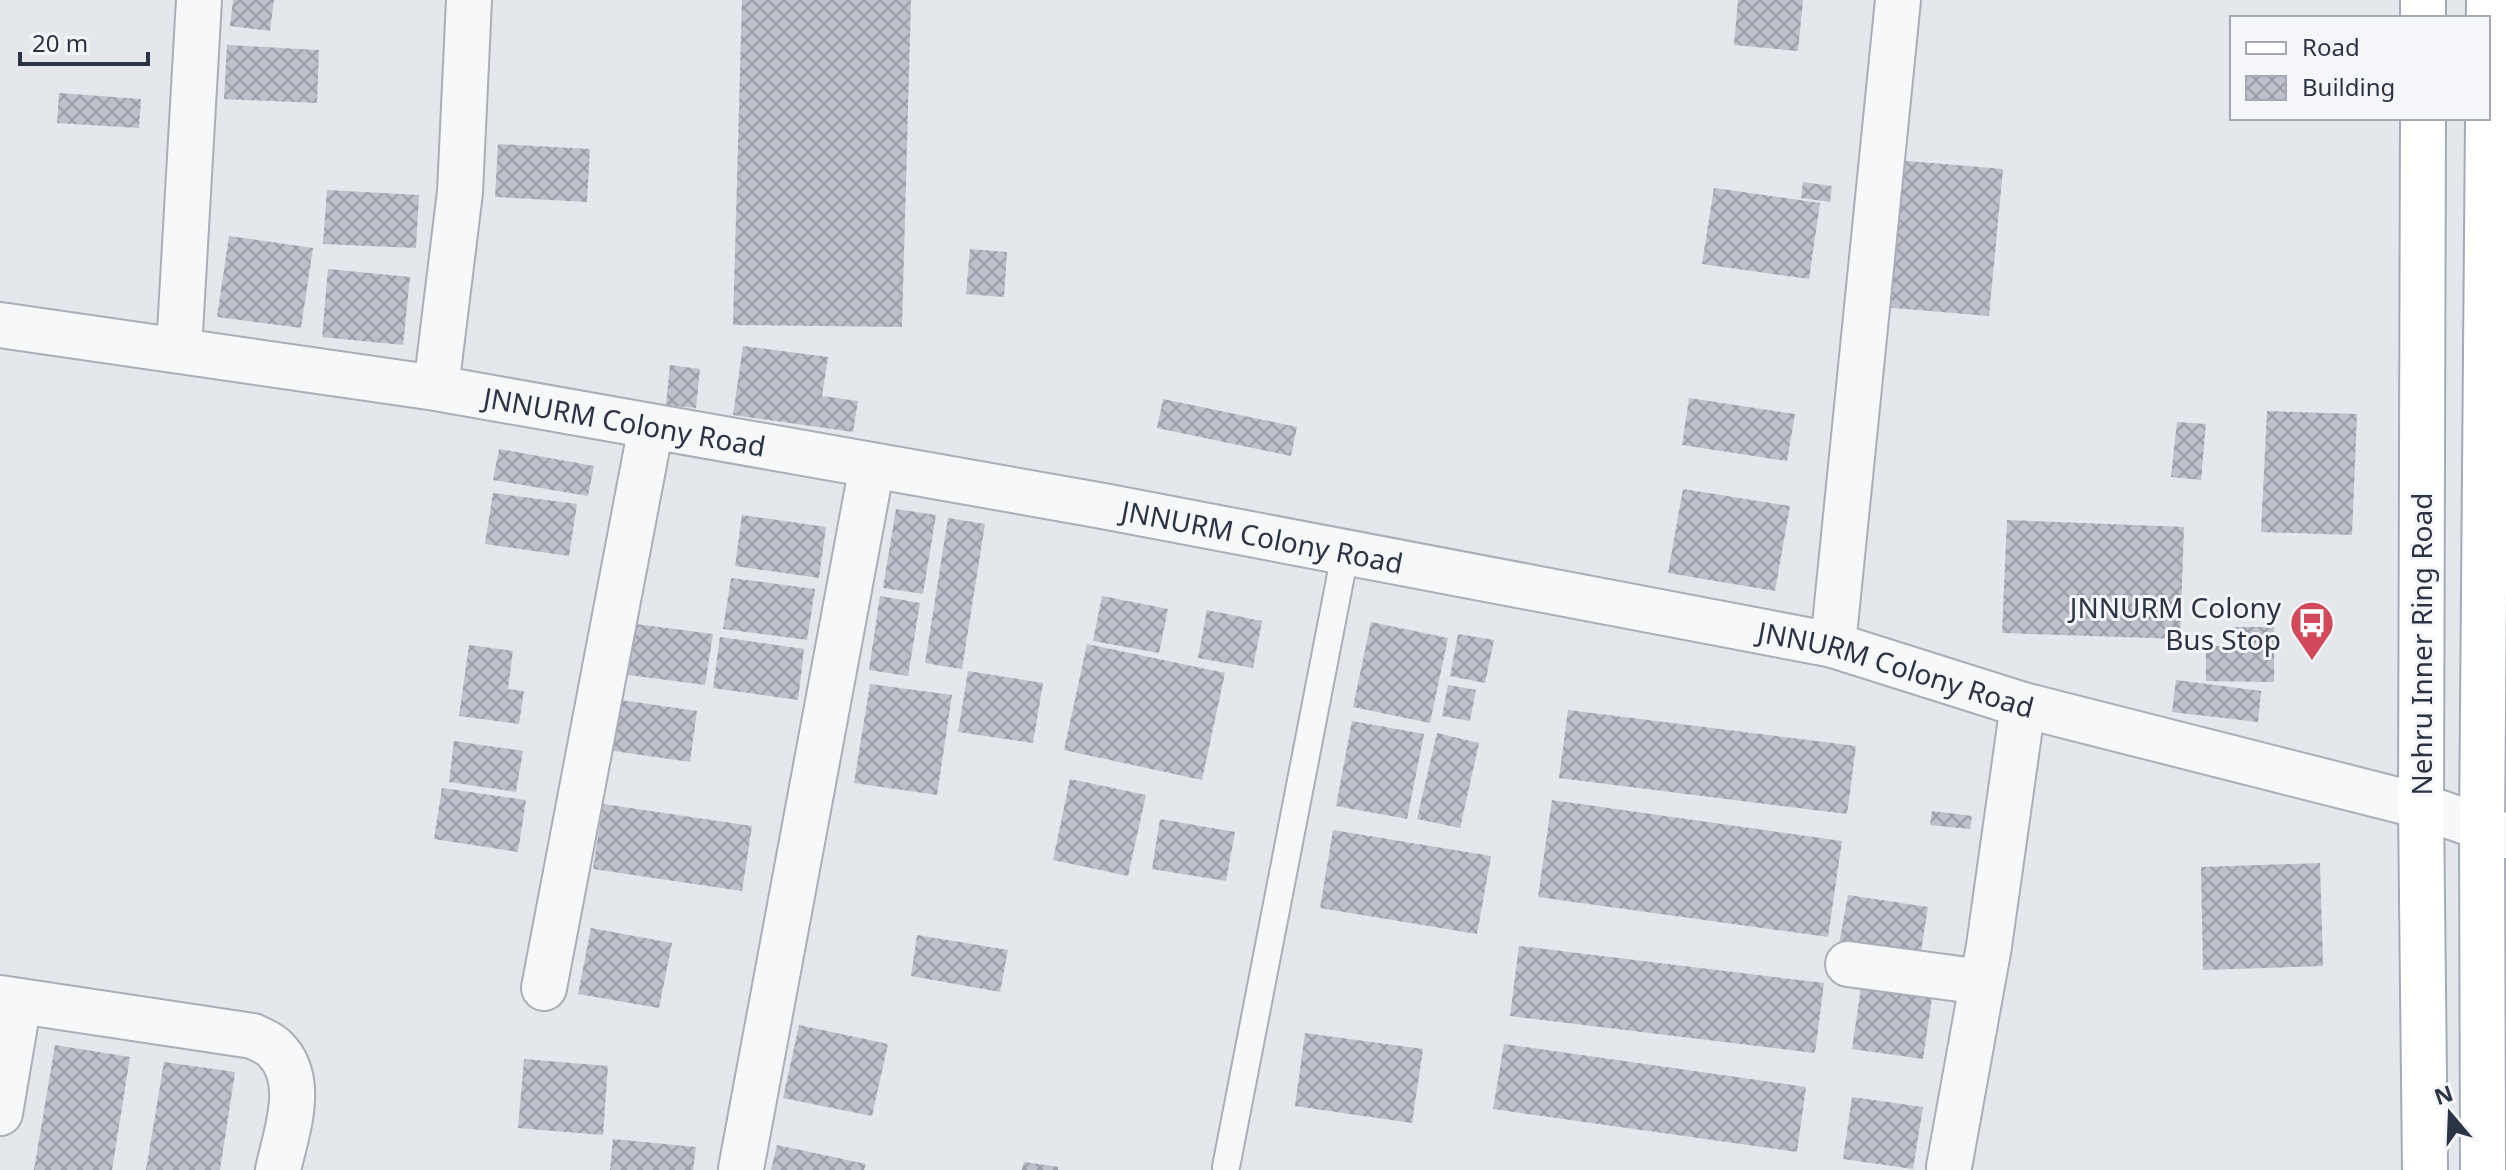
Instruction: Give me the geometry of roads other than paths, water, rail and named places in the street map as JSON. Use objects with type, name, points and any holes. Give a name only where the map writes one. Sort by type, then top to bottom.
[{"type":"main road","name":"Nehru Inner Ring Road","points":[[2423,120],[2421,806],[2425,1170]]},
{"type":"main road","points":[[2483,1170],[2494,832],[2488,120]]},
{"type":"street","points":[[179,350],[199,0]]},
{"type":"street","points":[[436,388],[460,192],[469,0]]},
{"type":"street","points":[[1833,645],[1898,0]]},
{"type":"street","name":"JNNURM Colony Road","points":[[0,325],[436,388],[1118,509],[1833,645],[2023,705],[2421,806],[2494,832]]},
{"type":"street","points":[[544,988],[651,427]]},
{"type":"street","points":[[741,1169],[872,466]]},
{"type":"street","points":[[1949,1167],[1982,982],[2023,705]]},
{"type":"street","points":[[1848,964],[1982,982]]},
{"type":"street","points":[[0,1113],[9,1000],[253,1036],[275,1048],[290,1070],[293,1097],[278,1170]]},
{"type":"lane","points":[[1226,1167],[1345,554]]},
{"type":"place","name":"JNNURM Colony Bus Stop","points":[[2312,662]]}]
